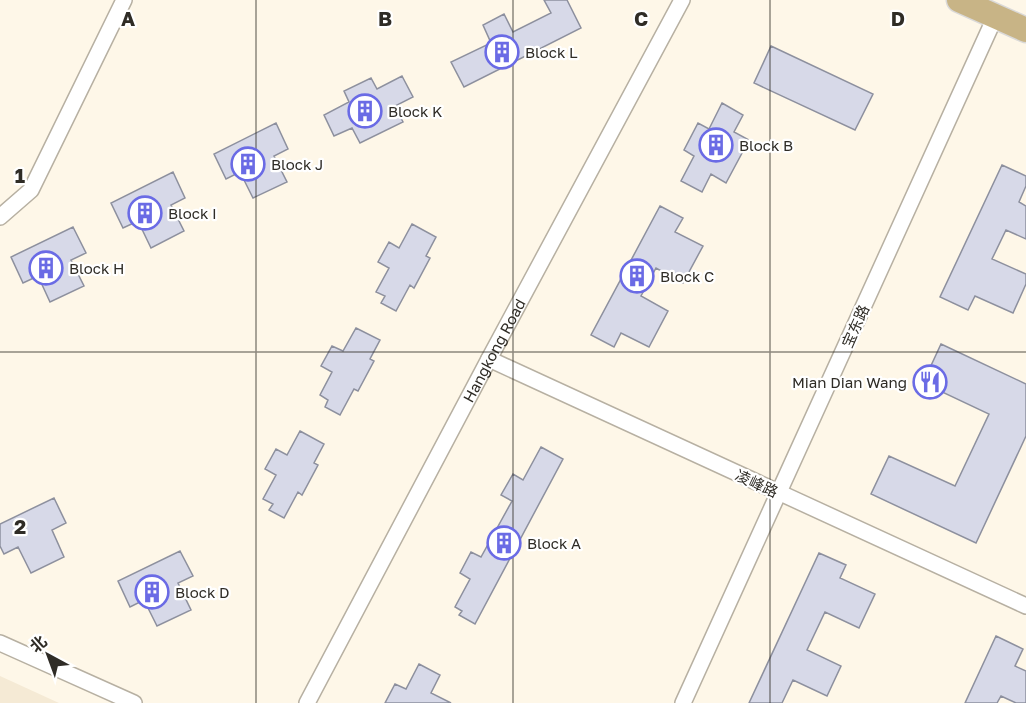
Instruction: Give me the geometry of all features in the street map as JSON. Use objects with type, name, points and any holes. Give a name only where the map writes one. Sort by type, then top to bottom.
[{"type":"main road","points":[[959,0],[1026,30]]},
{"type":"street","points":[[0,217],[31,190],[124,0]]},
{"type":"street","name":"Hangkong Road","points":[[307,703],[682,0]]},
{"type":"street","name":"宝东路","points":[[683,703],[996,15]]},
{"type":"street","name":"凌峰路","points":[[489,359],[1026,606]]},
{"type":"street","points":[[0,643],[134,703]]},
{"type":"shaded area","points":[[0,676],[59,703],[0,703]]},
{"type":"building","name":"Block L","points":[[544,0],[567,0],[581,28],[464,87],[451,62],[491,43],[483,25],[504,14],[513,32],[551,13]]},
{"type":"building","points":[[771,46],[873,94],[855,130],[754,83]]},
{"type":"building","name":"Block K","points":[[402,76],[413,97],[395,106],[403,122],[360,143],[352,128],[334,136],[324,115],[349,102],[344,91],[371,78],[377,89]]},
{"type":"building","name":"Block B","points":[[722,103],[743,115],[734,132],[749,140],[726,183],[711,174],[702,192],[681,181],[694,156],[684,150],[698,123],[709,129]]},
{"type":"building","name":"Block J","points":[[276,123],[288,149],[274,156],[287,182],[253,198],[240,172],[226,179],[214,154]]},
{"type":"building","points":[[1002,165],[1026,176],[1026,186],[1019,202],[1026,206],[1026,239],[1006,230],[992,259],[1026,274],[1026,284],[1013,313],[975,296],[968,310],[940,297]]},
{"type":"building","name":"Block I","points":[[173,172],[185,198],[171,205],[184,231],[151,248],[138,221],[123,228],[111,203]]},
{"type":"building","name":"Block C","points":[[660,206],[683,218],[675,232],[703,246],[683,283],[656,268],[641,296],[668,311],[649,347],[621,333],[614,347],[591,335]]},
{"type":"building","points":[[412,224],[436,237],[426,256],[430,258],[414,288],[410,285],[396,311],[381,303],[385,296],[376,292],[389,268],[378,262],[389,242],[399,248]]},
{"type":"building","name":"Block H","points":[[73,227],[86,253],[71,260],[84,286],[50,302],[38,276],[23,283],[11,257]]},
{"type":"building","points":[[356,328],[380,340],[370,359],[374,361],[358,391],[354,389],[340,415],[325,407],[328,400],[320,395],[332,372],[321,366],[332,346],[343,351]]},
{"type":"building","points":[[941,344],[1026,384],[1026,436],[976,543],[871,494],[889,456],[955,486],[989,414],[923,383]]},
{"type":"building","points":[[300,431],[324,444],[314,463],[318,465],[302,495],[298,492],[284,518],[269,510],[273,504],[263,499],[276,475],[265,469],[276,449],[287,455]]},
{"type":"building","name":"Block A","points":[[541,447],[563,459],[475,624],[459,615],[462,611],[455,607],[470,579],[460,573],[471,552],[481,557],[512,501],[501,495],[513,474],[523,480]]},
{"type":"building","points":[[54,498],[66,523],[52,530],[64,557],[31,573],[18,547],[4,554],[0,546],[0,524]]},
{"type":"building","name":"Block D","points":[[180,551],[193,576],[178,583],[191,610],[157,626],[144,600],[130,607],[118,581]]},
{"type":"building","points":[[819,553],[846,565],[840,578],[875,594],[859,628],[825,612],[807,650],[841,666],[827,696],[793,680],[782,703],[749,703]]},
{"type":"building","points":[[996,636],[1023,649],[1015,666],[1026,671],[1026,703],[1016,703],[1001,696],[997,703],[965,703]]},
{"type":"building","points":[[419,664],[440,675],[431,693],[451,703],[385,703],[395,684],[406,689]]},
{"type":"place","name":"Block L","points":[[502,52]]},
{"type":"place","name":"Block K","points":[[365,111]]},
{"type":"place","name":"Block B","points":[[716,145]]},
{"type":"place","name":"Block J","points":[[248,164]]},
{"type":"place","name":"Block I","points":[[145,213]]},
{"type":"place","name":"Block H","points":[[46,268]]},
{"type":"place","name":"Block C","points":[[637,276]]},
{"type":"place","name":"Mian Dian Wang","points":[[930,382]]},
{"type":"place","name":"Block A","points":[[504,543]]},
{"type":"place","name":"Block D","points":[[152,592]]}]
